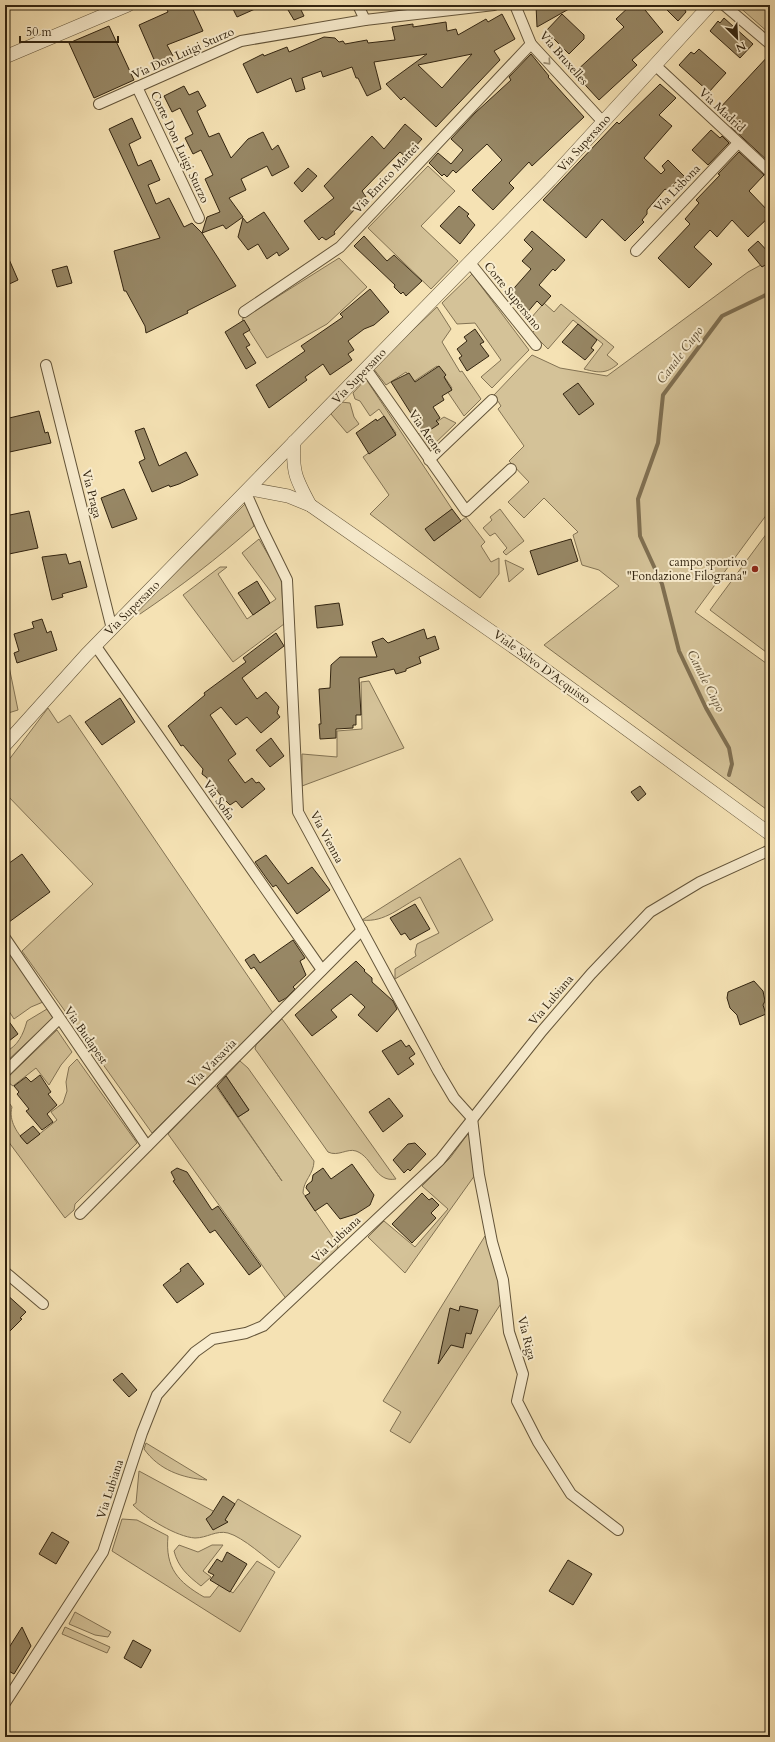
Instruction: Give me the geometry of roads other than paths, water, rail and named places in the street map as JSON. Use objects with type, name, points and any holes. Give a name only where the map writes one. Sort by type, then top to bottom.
[{"type":"street","points":[[5,57],[128,5]]},
{"type":"street","points":[[358,5],[365,20]]},
{"type":"street","name":"Via Don Luigi Sturzo","points":[[99,104],[241,41],[365,20],[494,5]]},
{"type":"street","name":"Via Bruxelles","points":[[515,5],[531,44],[603,122]]},
{"type":"street","name":"Via Supersano","points":[[5,745],[95,646],[550,180],[656,66],[710,5]]},
{"type":"street","points":[[724,5],[770,44]]},
{"type":"street","name":"Via Enrico Mattei","points":[[244,312],[340,246],[531,44]]},
{"type":"street","name":"Via Madrid","points":[[656,66],[770,172]]},
{"type":"street","name":"Corte Don Luigi Sturzo","points":[[137,87],[199,218]]},
{"type":"street","name":"Via Lisbona","points":[[636,251],[738,143]]},
{"type":"street","name":"Corte Supersano","points":[[470,263],[536,345]]},
{"type":"street","name":"Via Praga","points":[[46,365],[112,629]]},
{"type":"street","name":"Via Atene","points":[[366,368],[466,511],[511,469]]},
{"type":"street","points":[[429,460],[492,400]]},
{"type":"street","name":"Viale Salvo D'Acquisto","points":[[294,442],[293,463],[295,476],[310,505]]},
{"type":"street","name":"Viale Salvo D'Acquisto","points":[[248,491],[288,496],[310,505],[526,655],[770,834]]},
{"type":"street","name":"Via Vienna","points":[[248,491],[261,528],[287,580],[298,812],[438,1071],[454,1098],[472,1118]]},
{"type":"street","name":"Via Sofia","points":[[95,646],[322,970]]},
{"type":"street","name":"Via Lubiana","points":[[5,1703],[103,1552],[142,1433],[157,1395],[195,1352],[213,1339],[246,1332],[263,1326],[440,1160],[472,1118],[591,974],[650,912],[700,882],[770,850]]},
{"type":"street","name":"Via Varsavia","points":[[80,1214],[362,930]]},
{"type":"street","name":"Via Budapest","points":[[5,938],[147,1146]]},
{"type":"street","points":[[5,1072],[59,1019]]},
{"type":"street","name":"Via Riga","points":[[472,1118],[479,1175],[492,1242],[504,1280],[509,1332],[523,1374],[517,1401],[538,1442],[571,1494],[618,1530]]},
{"type":"street","points":[[5,1272],[43,1304]]},
{"type":"waterway","name":"Canale Cupo","points":[[729,775],[732,764],[729,748],[706,708],[679,651],[662,584],[640,536],[638,499],[658,443],[663,395],[722,316],[770,293]]},
{"type":"place","name":"campo sportivo \"Fondazione Filograna\"","points":[[755,569]]}]
